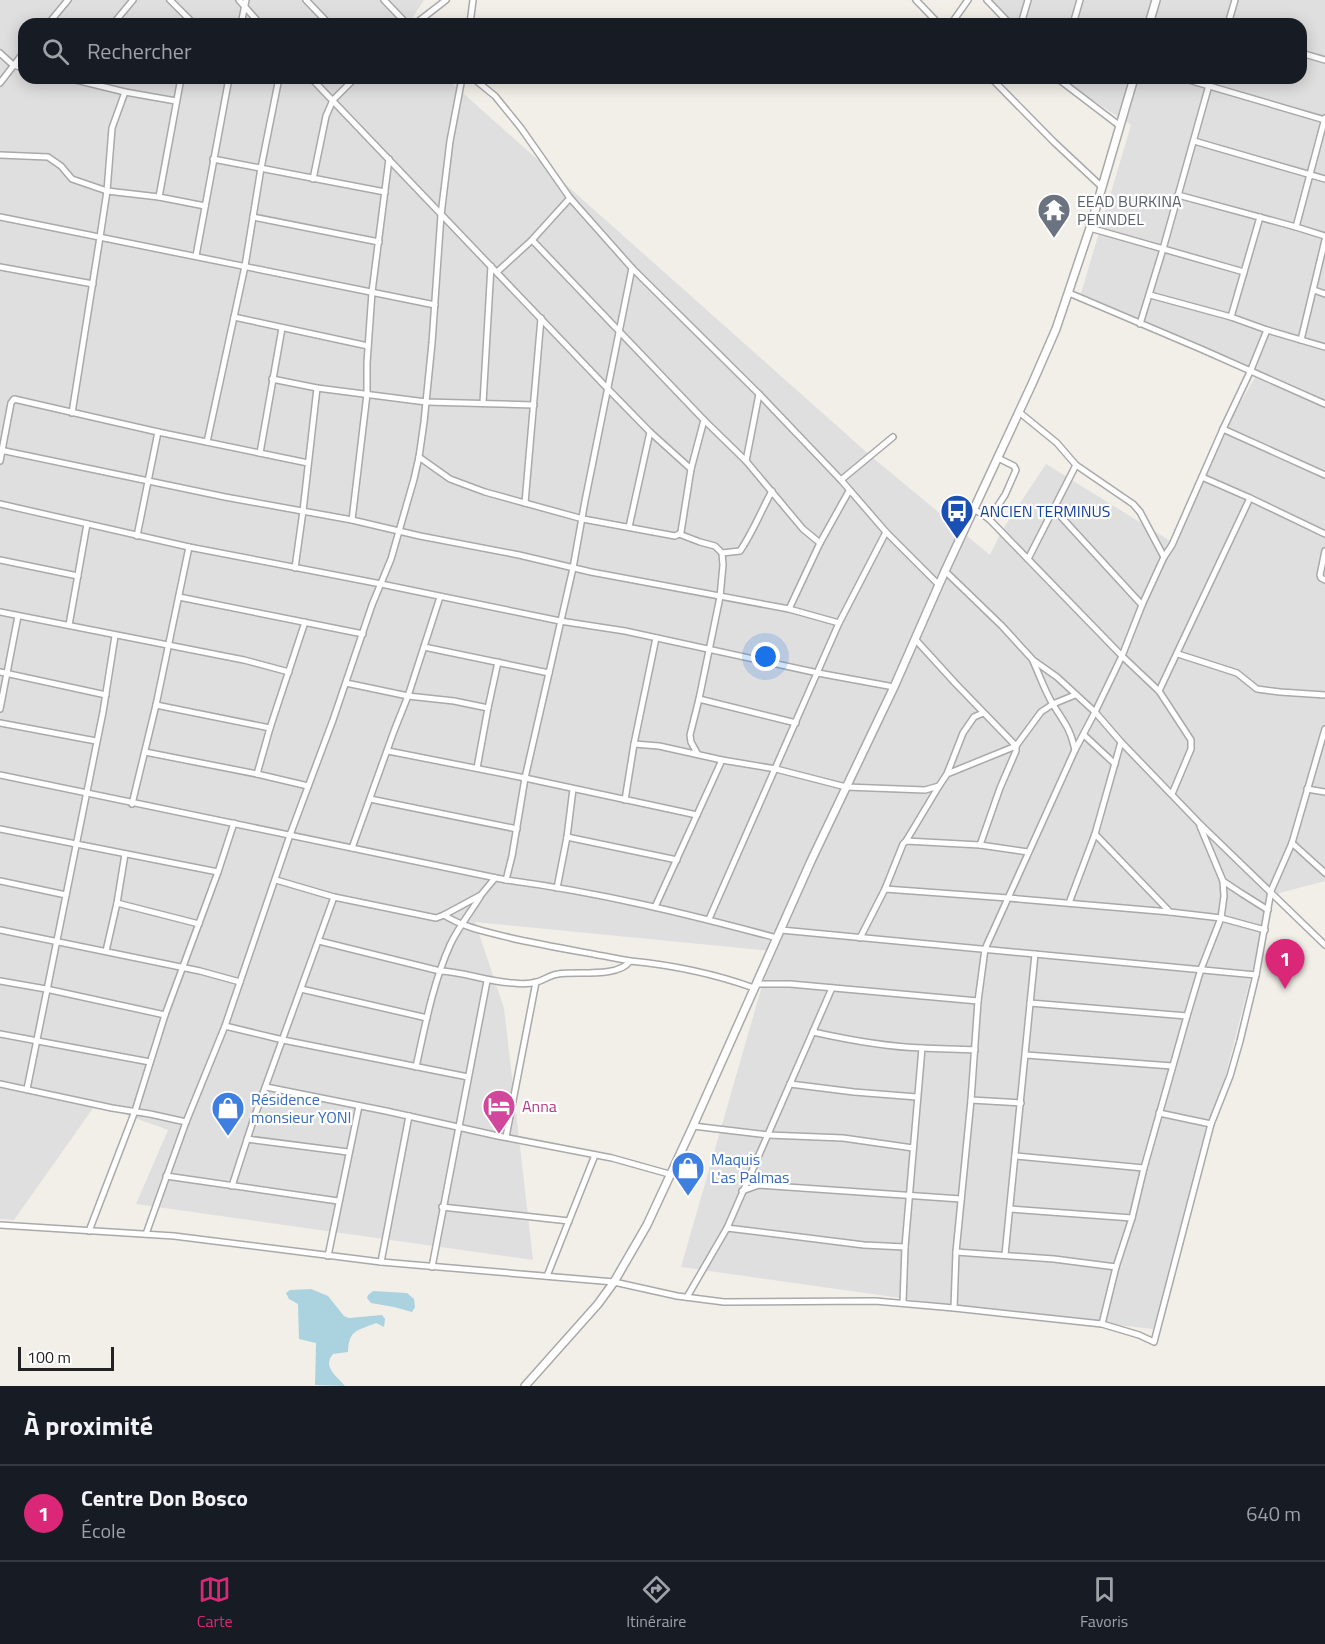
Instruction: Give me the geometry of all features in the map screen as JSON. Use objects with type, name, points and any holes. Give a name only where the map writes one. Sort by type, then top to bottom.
[{"type":"street","points":[[53,18],[68,0]]},
{"type":"street","points":[[118,18],[133,0]]},
{"type":"street","points":[[170,0],[188,18]]},
{"type":"street","points":[[239,0],[246,3],[256,18]]},
{"type":"street","points":[[306,0],[324,18]]},
{"type":"street","points":[[384,0],[401,18]]},
{"type":"street","points":[[423,18],[446,0]]},
{"type":"street","points":[[471,18],[473,0]]},
{"type":"street","points":[[916,0],[933,18]]},
{"type":"street","points":[[955,18],[968,0]]},
{"type":"street","points":[[987,0],[1004,18]]},
{"type":"street","points":[[1023,18],[1028,0]]},
{"type":"street","points":[[1075,18],[1080,0]]},
{"type":"street","points":[[1151,18],[1156,0]]},
{"type":"street","points":[[1230,18],[1235,0]]},
{"type":"street","points":[[242,18],[246,3]]},
{"type":"street","points":[[0,53],[13,65],[18,66]]},
{"type":"street","points":[[1307,55],[1325,60]]},
{"type":"street","points":[[0,83],[18,59]]},
{"type":"street","points":[[92,84],[176,101]]},
{"type":"street","points":[[159,197],[180,84]]},
{"type":"street","points":[[196,256],[228,84]]},
{"type":"street","points":[[207,442],[245,266],[278,84]]},
{"type":"street","points":[[317,84],[608,389],[650,432],[692,469]]},
{"type":"street","points":[[313,179],[326,116],[333,100],[349,84]]},
{"type":"street","points":[[146,1234],[186,1122],[225,1026],[290,836],[399,532],[419,457],[435,305],[441,215],[450,141],[461,84]]},
{"type":"street","points":[[480,84],[495,96],[521,128],[570,198],[632,268],[759,394],[841,480],[886,532],[939,585]]},
{"type":"street","points":[[997,84],[1102,187]]},
{"type":"street","points":[[1065,84],[1120,126]]},
{"type":"street","points":[[525,1386],[598,1304],[614,1282],[647,1225],[811,861],[894,687],[1056,329],[1090,228],[1132,84]]},
{"type":"street","points":[[1205,84],[1325,119],[1296,227]]},
{"type":"street","points":[[1140,324],[1209,85]]},
{"type":"street","points":[[72,413],[107,191],[112,129],[124,92]]},
{"type":"street","points":[[1194,141],[1325,179]]},
{"type":"street","points":[[0,155],[48,158],[61,166],[72,179],[107,191],[159,197],[205,206]]},
{"type":"street","points":[[213,159],[386,192]]},
{"type":"street","points":[[352,520],[367,394],[372,292],[389,159]]},
{"type":"street","points":[[1178,195],[1296,227],[1325,238],[1301,340]]},
{"type":"street","points":[[497,272],[532,240],[570,198]]},
{"type":"street","points":[[0,217],[435,305]]},
{"type":"street","points":[[253,217],[379,242]]},
{"type":"street","points":[[1231,317],[1260,217]]},
{"type":"street","points":[[1090,228],[1244,272]]},
{"type":"street","points":[[532,240],[746,461],[803,529],[820,543]]},
{"type":"street","points":[[483,403],[491,266]]},
{"type":"street","points":[[0,267],[93,284]]},
{"type":"street","points":[[506,880],[525,778],[573,568],[632,268]]},
{"type":"street","points":[[1314,291],[1325,294]]},
{"type":"street","points":[[1069,293],[1325,404]]},
{"type":"street","points":[[1150,295],[1231,317],[1325,347]]},
{"type":"street","points":[[234,317],[368,346]]},
{"type":"street","points":[[525,503],[541,318]]},
{"type":"street","points":[[260,453],[282,328]]},
{"type":"street","points":[[954,1308],[956,1252],[978,1001],[985,949],[1075,750],[1122,656],[1142,604],[1172,545],[1267,330]]},
{"type":"street","points":[[272,379],[317,388],[426,402],[534,405]]},
{"type":"street","points":[[295,568],[317,388]]},
{"type":"street","points":[[746,461],[759,394]]},
{"type":"street","points":[[0,461],[11,403],[14,399],[308,463]]},
{"type":"street","points":[[1019,412],[1057,443],[1076,465],[1133,504],[1140,512],[1164,557]]},
{"type":"street","points":[[679,534],[704,420]]},
{"type":"street","points":[[1223,429],[1325,475]]},
{"type":"street","points":[[137,536],[158,432]]},
{"type":"street","points":[[629,527],[650,432]]},
{"type":"street","points":[[841,480],[893,437]]},
{"type":"street","points":[[1,450],[225,497],[352,520],[573,568],[789,609],[839,623]]},
{"type":"street","points":[[419,457],[450,478],[484,492],[583,519],[675,536],[679,534],[715,546],[722,553],[720,597],[690,735],[697,753]]},
{"type":"street","points":[[989,519],[1005,495],[1016,470],[1014,466],[998,458]]},
{"type":"street","points":[[1028,559],[1076,465]]},
{"type":"street","points":[[1202,477],[1325,534]]},
{"type":"street","points":[[722,553],[740,551],[751,535],[758,516],[772,491]]},
{"type":"street","points":[[789,609],[820,543],[849,491]]},
{"type":"street","points":[[1159,691],[1250,498]]},
{"type":"street","points":[[0,504],[189,547],[894,687]]},
{"type":"street","points":[[974,509],[989,519],[1159,691],[1191,740],[1191,748],[1172,794]]},
{"type":"street","points":[[1053,509],[1142,604]]},
{"type":"street","points":[[69,625],[87,524]]},
{"type":"street","points":[[709,919],[839,623],[886,532]]},
{"type":"street","points":[[132,804],[156,705],[189,547]]},
{"type":"street","points":[[1325,551],[1320,576],[1325,580]]},
{"type":"street","points":[[0,560],[78,576]]},
{"type":"street","points":[[945,571],[1002,626],[1033,660],[1057,677],[1095,712],[1199,823],[1325,945]]},
{"type":"street","points":[[179,597],[363,634]]},
{"type":"street","points":[[352,848],[408,696],[440,597]]},
{"type":"street","points":[[0,612],[265,665],[289,672]]},
{"type":"street","points":[[0,709],[3,673],[18,616]]},
{"type":"street","points":[[257,774],[305,622]]},
{"type":"street","points":[[27,1089],[77,844],[116,636]]},
{"type":"street","points":[[624,800],[633,744],[656,638]]},
{"type":"street","points":[[915,639],[1016,746],[980,845]]},
{"type":"street","points":[[424,647],[549,673]]},
{"type":"street","points":[[1178,654],[1237,673],[1257,689],[1325,695]]},
{"type":"street","points":[[1033,660],[1053,704],[1068,726],[1075,750]]},
{"type":"street","points":[[477,768],[498,662]]},
{"type":"street","points":[[3,673],[106,695]]},
{"type":"street","points":[[346,682],[408,696],[489,708]]},
{"type":"street","points":[[947,774],[1016,746],[1041,712],[1075,695]]},
{"type":"street","points":[[699,699],[795,723]]},
{"type":"street","points":[[156,705],[270,728]]},
{"type":"street","points":[[860,938],[885,889],[903,844],[947,774],[963,733],[974,717],[983,713]]},
{"type":"street","points":[[0,723],[96,741]]},
{"type":"street","points":[[0,1225],[146,1234],[381,1262],[614,1282],[724,1302],[840,1300],[954,1308],[1102,1324],[1154,1342],[1211,1124],[1230,1076],[1256,975],[1270,891],[1292,843],[1325,729]]},
{"type":"street","points":[[1084,735],[1115,764]]},
{"type":"street","points":[[1070,903],[1095,834],[1121,742]]},
{"type":"street","points":[[633,744],[697,753],[722,760],[776,769],[846,787],[925,790],[939,786]]},
{"type":"street","points":[[388,751],[697,815]]},
{"type":"street","points":[[145,752],[308,786]]},
{"type":"street","points":[[655,907],[722,760]]},
{"type":"street","points":[[0,776],[495,878],[655,907],[777,938]]},
{"type":"street","points":[[557,888],[573,789]]},
{"type":"street","points":[[1307,789],[1325,792]]},
{"type":"street","points":[[370,799],[517,829]]},
{"type":"street","points":[[89,1231],[135,1111],[165,1016],[234,823]]},
{"type":"street","points":[[1102,1324],[1116,1267],[1132,1218],[1158,1113],[1201,969],[1221,918],[1224,896],[1223,880],[1199,823]]},
{"type":"street","points":[[0,829],[218,872]]},
{"type":"street","points":[[1095,834],[1170,912]]},
{"type":"street","points":[[567,837],[677,860]]},
{"type":"street","points":[[906,841],[980,845],[1028,852]]},
{"type":"street","points":[[1292,843],[1325,873]]},
{"type":"street","points":[[106,951],[125,854]]},
{"type":"street","points":[[416,1067],[440,971],[451,943],[481,895],[495,878]]},
{"type":"street","points":[[276,880],[334,897],[434,918],[481,895]]},
{"type":"street","points":[[1223,880],[1268,910]]},
{"type":"street","points":[[0,881],[66,895]]},
{"type":"street","points":[[885,889],[1170,912],[1221,918],[1264,930]]},
{"type":"street","points":[[232,1186],[334,897]]},
{"type":"street","points":[[117,903],[199,924]]},
{"type":"street","points":[[444,915],[484,932],[698,972],[755,986],[790,984],[978,1001]]},
{"type":"street","points":[[0,930],[182,967],[240,982]]},
{"type":"street","points":[[781,930],[1256,975]]},
{"type":"street","points":[[319,940],[440,971],[457,972],[487,981],[512,983],[536,982],[557,974],[609,971],[627,966],[630,961]]},
{"type":"street","points":[[1005,1255],[1035,954]]},
{"type":"street","points":[[0,981],[165,1016]]},
{"type":"street","points":[[432,1267],[487,981]]},
{"type":"street","points":[[506,1137],[536,982]]},
{"type":"street","points":[[687,1297],[727,1228],[832,988]]},
{"type":"street","points":[[301,989],[427,1018]]},
{"type":"street","points":[[1030,1003],[1187,1016]]},
{"type":"street","points":[[225,1026],[468,1077]]},
{"type":"street","points":[[813,1032],[839,1038],[922,1048],[975,1050]]},
{"type":"street","points":[[0,1034],[150,1062]]},
{"type":"street","points":[[903,1303],[905,1247],[922,1048]]},
{"type":"street","points":[[1026,1055],[1172,1066]]},
{"type":"street","points":[[0,1084],[186,1122]]},
{"type":"street","points":[[790,1084],[917,1097]]},
{"type":"street","points":[[266,1087],[596,1155],[669,1174]]},
{"type":"street","points":[[971,1100],[1021,1103]]},
{"type":"street","points":[[328,1256],[359,1106]]},
{"type":"street","points":[[1158,1113],[1211,1124]]},
{"type":"street","points":[[381,1262],[409,1116]]},
{"type":"street","points":[[693,1126],[768,1136],[835,1137],[913,1148]]},
{"type":"street","points":[[247,1139],[348,1152]]},
{"type":"street","points":[[547,1276],[596,1155]]},
{"type":"street","points":[[1015,1156],[1144,1168]]},
{"type":"street","points":[[751,1171],[759,1185]]},
{"type":"street","points":[[166,1176],[338,1201]]},
{"type":"street","points":[[742,1191],[759,1185],[961,1199]]},
{"type":"street","points":[[442,1207],[569,1221]]},
{"type":"street","points":[[1010,1209],[1132,1218]]},
{"type":"street","points":[[727,1228],[864,1245],[905,1247]]},
{"type":"street","points":[[956,1252],[1116,1267]]},
{"type":"shaded area","points":[[0,0],[424,0],[412,18],[18,18],[18,84],[453,84],[872,457],[990,555],[1001,532],[1046,464],[1175,544],[1227,425],[1257,374],[1079,300],[1131,125],[1067,84],[1307,84],[1307,18],[1007,18],[991,0],[1325,0],[1325,881],[1272,895],[1160,1330],[950,1305],[681,1267],[772,951],[475,922],[504,1008],[533,1260],[136,1204],[168,1130],[96,1104],[14,1220],[0,1219]]},
{"type":"water","points":[[311,1289],[328,1296],[344,1316],[349,1318],[382,1315],[385,1319],[384,1327],[376,1323],[355,1332],[350,1339],[348,1352],[333,1354],[330,1359],[332,1371],[345,1386],[315,1385],[316,1343],[299,1339],[298,1304],[289,1299],[286,1293],[290,1290]]},
{"type":"water","points":[[373,1291],[407,1293],[414,1299],[415,1307],[412,1312],[371,1303],[367,1298]]},
{"type":"place","name":"EEAD BURKINA PENNDEL","points":[[1054,239]]},
{"type":"place","name":"ANCIEN TERMINUS","points":[[957,540]]},
{"type":"place","name":"Centre Don Bosco","points":[[1285,989]]},
{"type":"place","name":"Anna","points":[[499,1135]]},
{"type":"place","name":"Résidence monsieur YONI","points":[[228,1137]]},
{"type":"place","name":"Maquis L'as Palmas","points":[[688,1197]]}]
